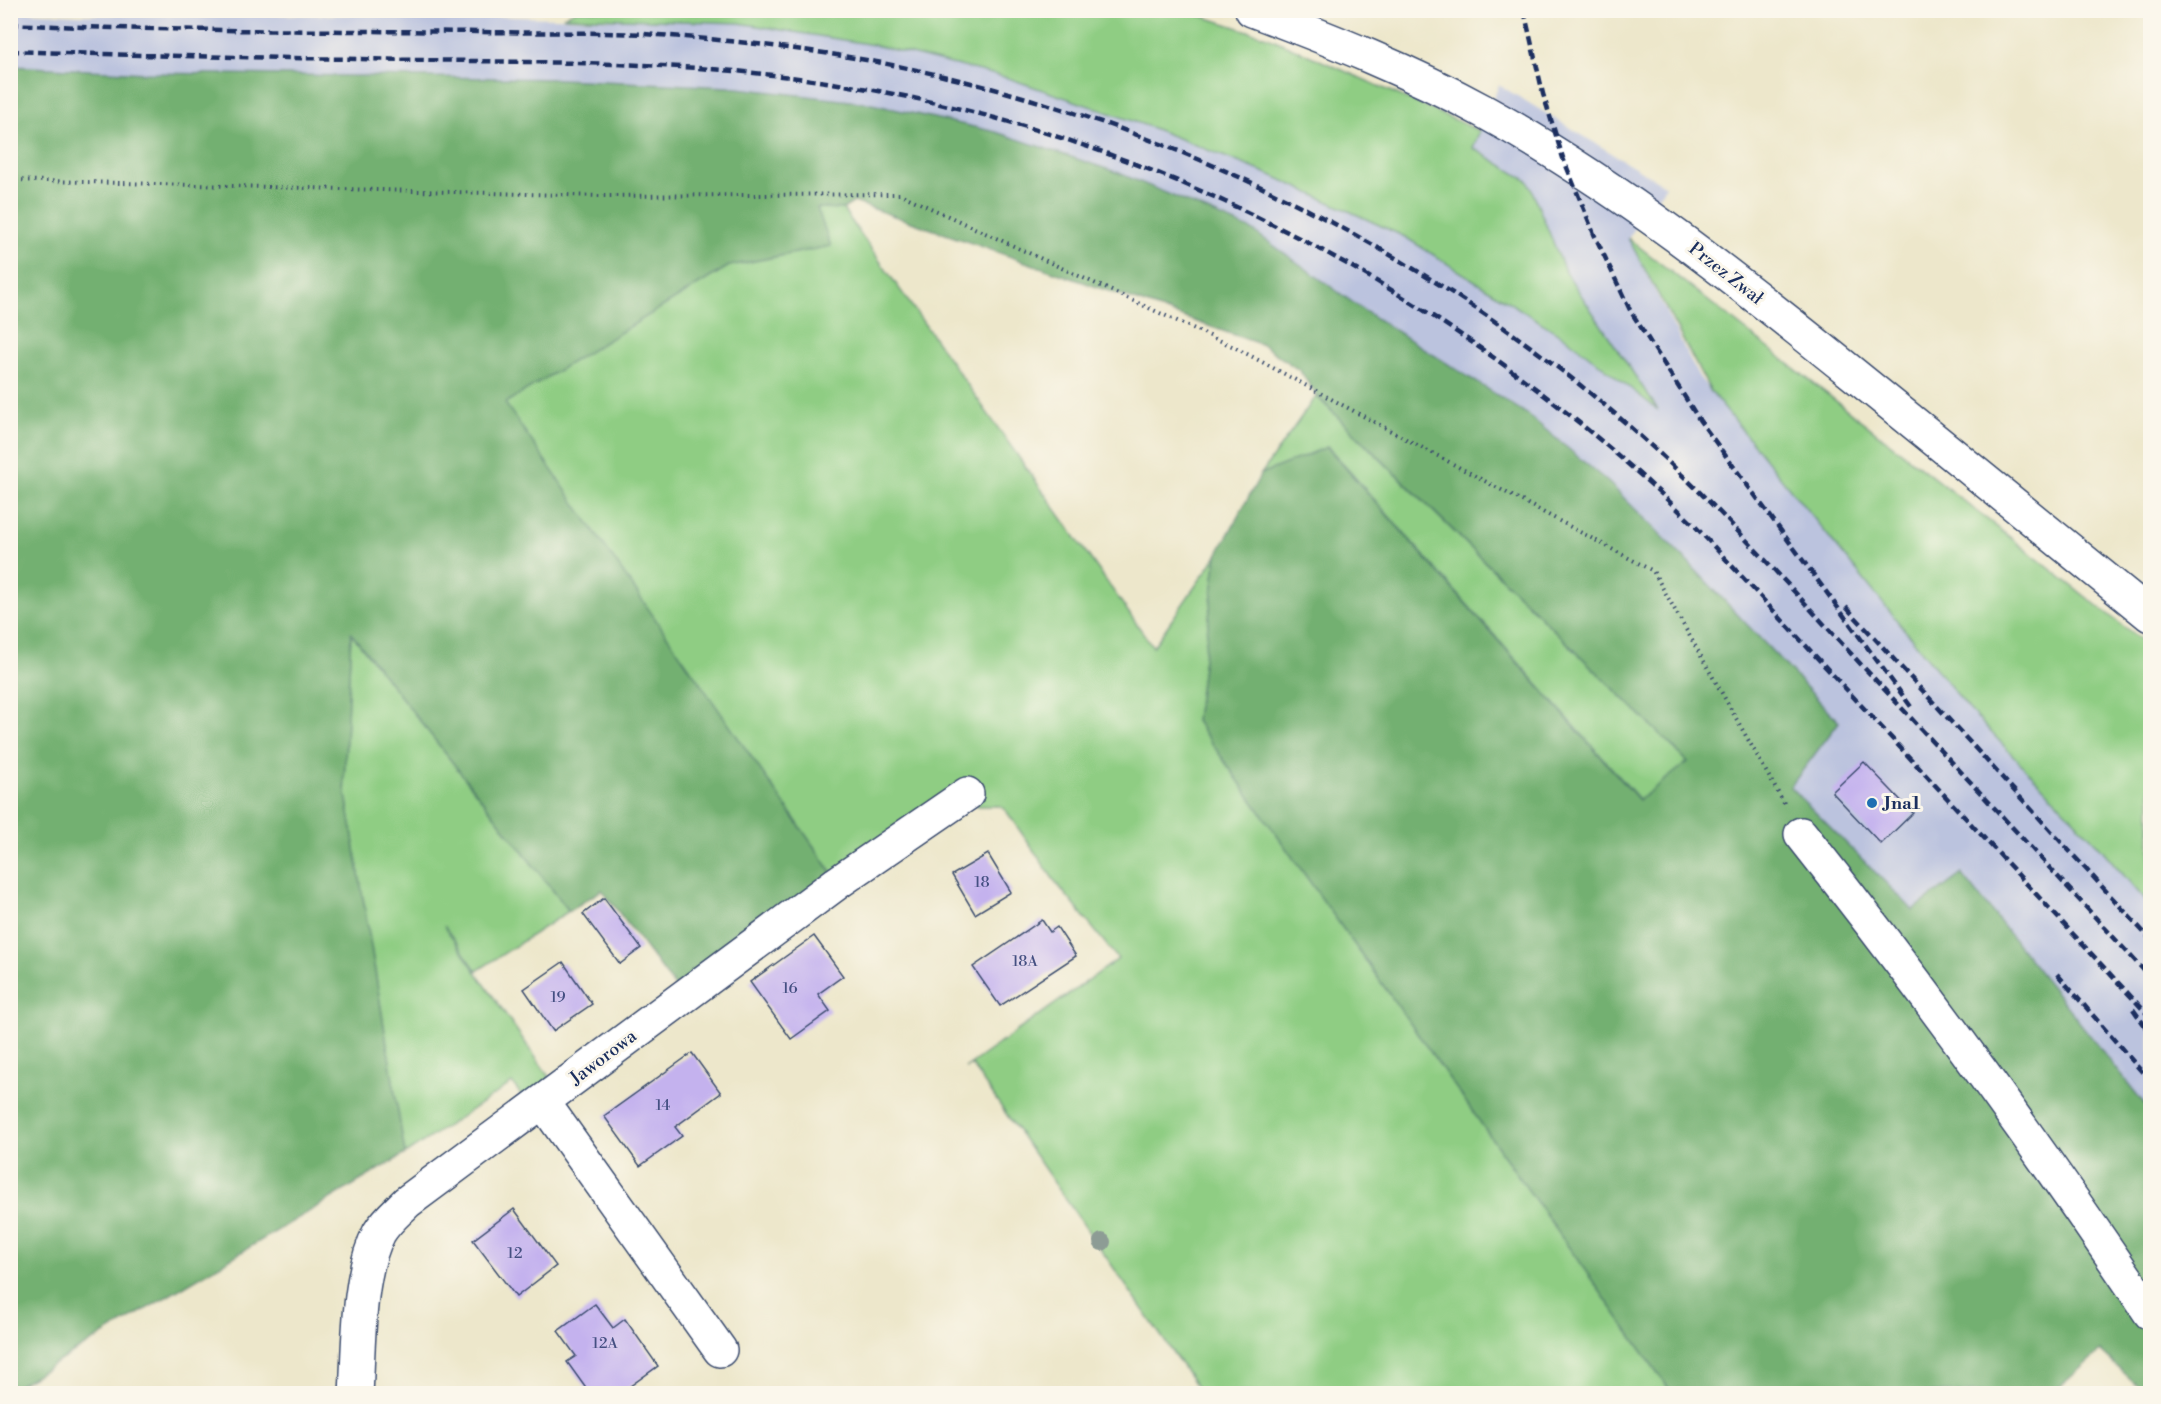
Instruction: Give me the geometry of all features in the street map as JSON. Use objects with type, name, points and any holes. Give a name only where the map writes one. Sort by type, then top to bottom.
[{"type":"street","name":"Przez Zwał","points":[[1252,10],[1356,51],[1482,110],[1563,158],[1658,221],[1755,295],[2151,615]]},
{"type":"street","name":"Jaworowa","points":[[356,1394],[365,1284],[371,1255],[380,1233],[391,1217],[407,1202],[837,883],[967,794]]},
{"type":"street","points":[[1801,834],[1885,940],[2011,1113],[2151,1313]]},
{"type":"street","points":[[543,1102],[720,1350]]},
{"type":"path","points":[[10,180],[601,196],[900,195],[1234,347],[1653,571],[1801,834]]},
{"type":"shaded area","points":[[10,11],[77,15],[445,15],[739,23],[874,45],[1008,77],[1150,127],[1273,176],[1405,237],[1569,340],[1656,409],[1565,271],[1528,181],[1473,148],[1499,85],[1666,186],[1628,238],[1699,377],[1969,709],[2098,845],[2150,906],[2150,1111],[1963,875],[1913,911],[1790,787],[1687,561],[1609,483],[1527,414],[1366,312],[1252,230],[996,132],[867,103],[729,87],[561,79],[146,73],[11,66]]},
{"type":"green space","points":[[577,10],[1183,10],[1270,38],[1480,131],[1473,148],[1528,181],[1565,271],[1658,410],[1569,340],[1405,237],[1273,176],[1150,127],[1008,78],[874,45],[739,23],[563,17]]},
{"type":"green space","points":[[11,66],[146,73],[561,79],[729,87],[867,103],[996,132],[1119,173],[1252,230],[1366,312],[1527,414],[1609,483],[1687,561],[1839,722],[1790,787],[1913,910],[1962,874],[2150,1111],[2150,1393],[2146,1393],[2100,1351],[2053,1393],[1672,1393],[1196,721],[1217,555],[1261,474],[1327,447],[1639,800],[1688,762],[1317,396],[1300,371],[1263,345],[854,202],[843,209],[817,208],[831,246],[729,266],[505,403],[833,874],[675,987],[602,890],[569,911],[351,633],[344,782],[405,1154],[11,1390]]},
{"type":"green space","points":[[816,207],[843,209],[1153,647],[1217,555],[1196,721],[1672,1393],[1201,1393],[972,1065],[965,1068],[1118,959],[1054,880],[1007,812],[1000,806],[978,806],[967,794],[833,874],[504,403],[729,266],[830,246]]},
{"type":"green space","points":[[1628,238],[2150,647],[2150,906],[2098,845],[1969,709],[1711,392]]},
{"type":"green space","points":[[1316,396],[1688,762],[1640,800],[1328,447],[1261,474]]},
{"type":"green space","points":[[351,633],[569,911],[477,971],[444,926],[550,1078],[526,1101],[512,1083],[405,1154],[344,782]]},
{"type":"building","name":"Jna1","points":[[1864,762],[1913,813],[1881,844],[1832,792]]},
{"type":"building","points":[[988,854],[1011,892],[975,914],[952,875]]},
{"type":"building","points":[[604,898],[641,948],[620,964],[583,914]]},
{"type":"building","points":[[1042,920],[1050,932],[1057,927],[1076,956],[1000,1006],[973,967]]},
{"type":"building","points":[[814,936],[843,976],[818,994],[830,1011],[791,1039],[750,982]]},
{"type":"building","points":[[563,962],[592,1004],[553,1031],[524,989]]},
{"type":"building","points":[[692,1053],[721,1093],[675,1127],[682,1136],[640,1166],[604,1116]]},
{"type":"building","points":[[514,1209],[556,1266],[516,1297],[473,1240]]},
{"type":"building","points":[[595,1304],[613,1328],[625,1319],[658,1366],[619,1394],[590,1394],[567,1362],[576,1356],[558,1331]]},
{"type":"railway","points":[[1524,10],[1543,94],[1563,158],[1594,234],[1630,310],[1700,421],[1912,708]]},
{"type":"railway","points":[[10,24],[187,30],[624,33],[780,47],[898,66],[1016,95],[1131,133],[1244,179],[1354,234],[1458,297],[1556,366],[1648,443],[1754,548],[2150,977]]},
{"type":"railway","points":[[10,51],[619,64],[764,74],[895,94],[1023,126],[1147,169],[1266,222],[1382,284],[1492,356],[1596,437],[1694,525],[2150,1017]]},
{"type":"railway","points":[[1846,607],[2150,939]]},
{"type":"railway","points":[[2057,974],[2150,1081]]},
{"type":"railway","points":[[2133,1009],[2150,1033]]},
{"type":"place","name":"Jna1","points":[[1872,803]]}]
